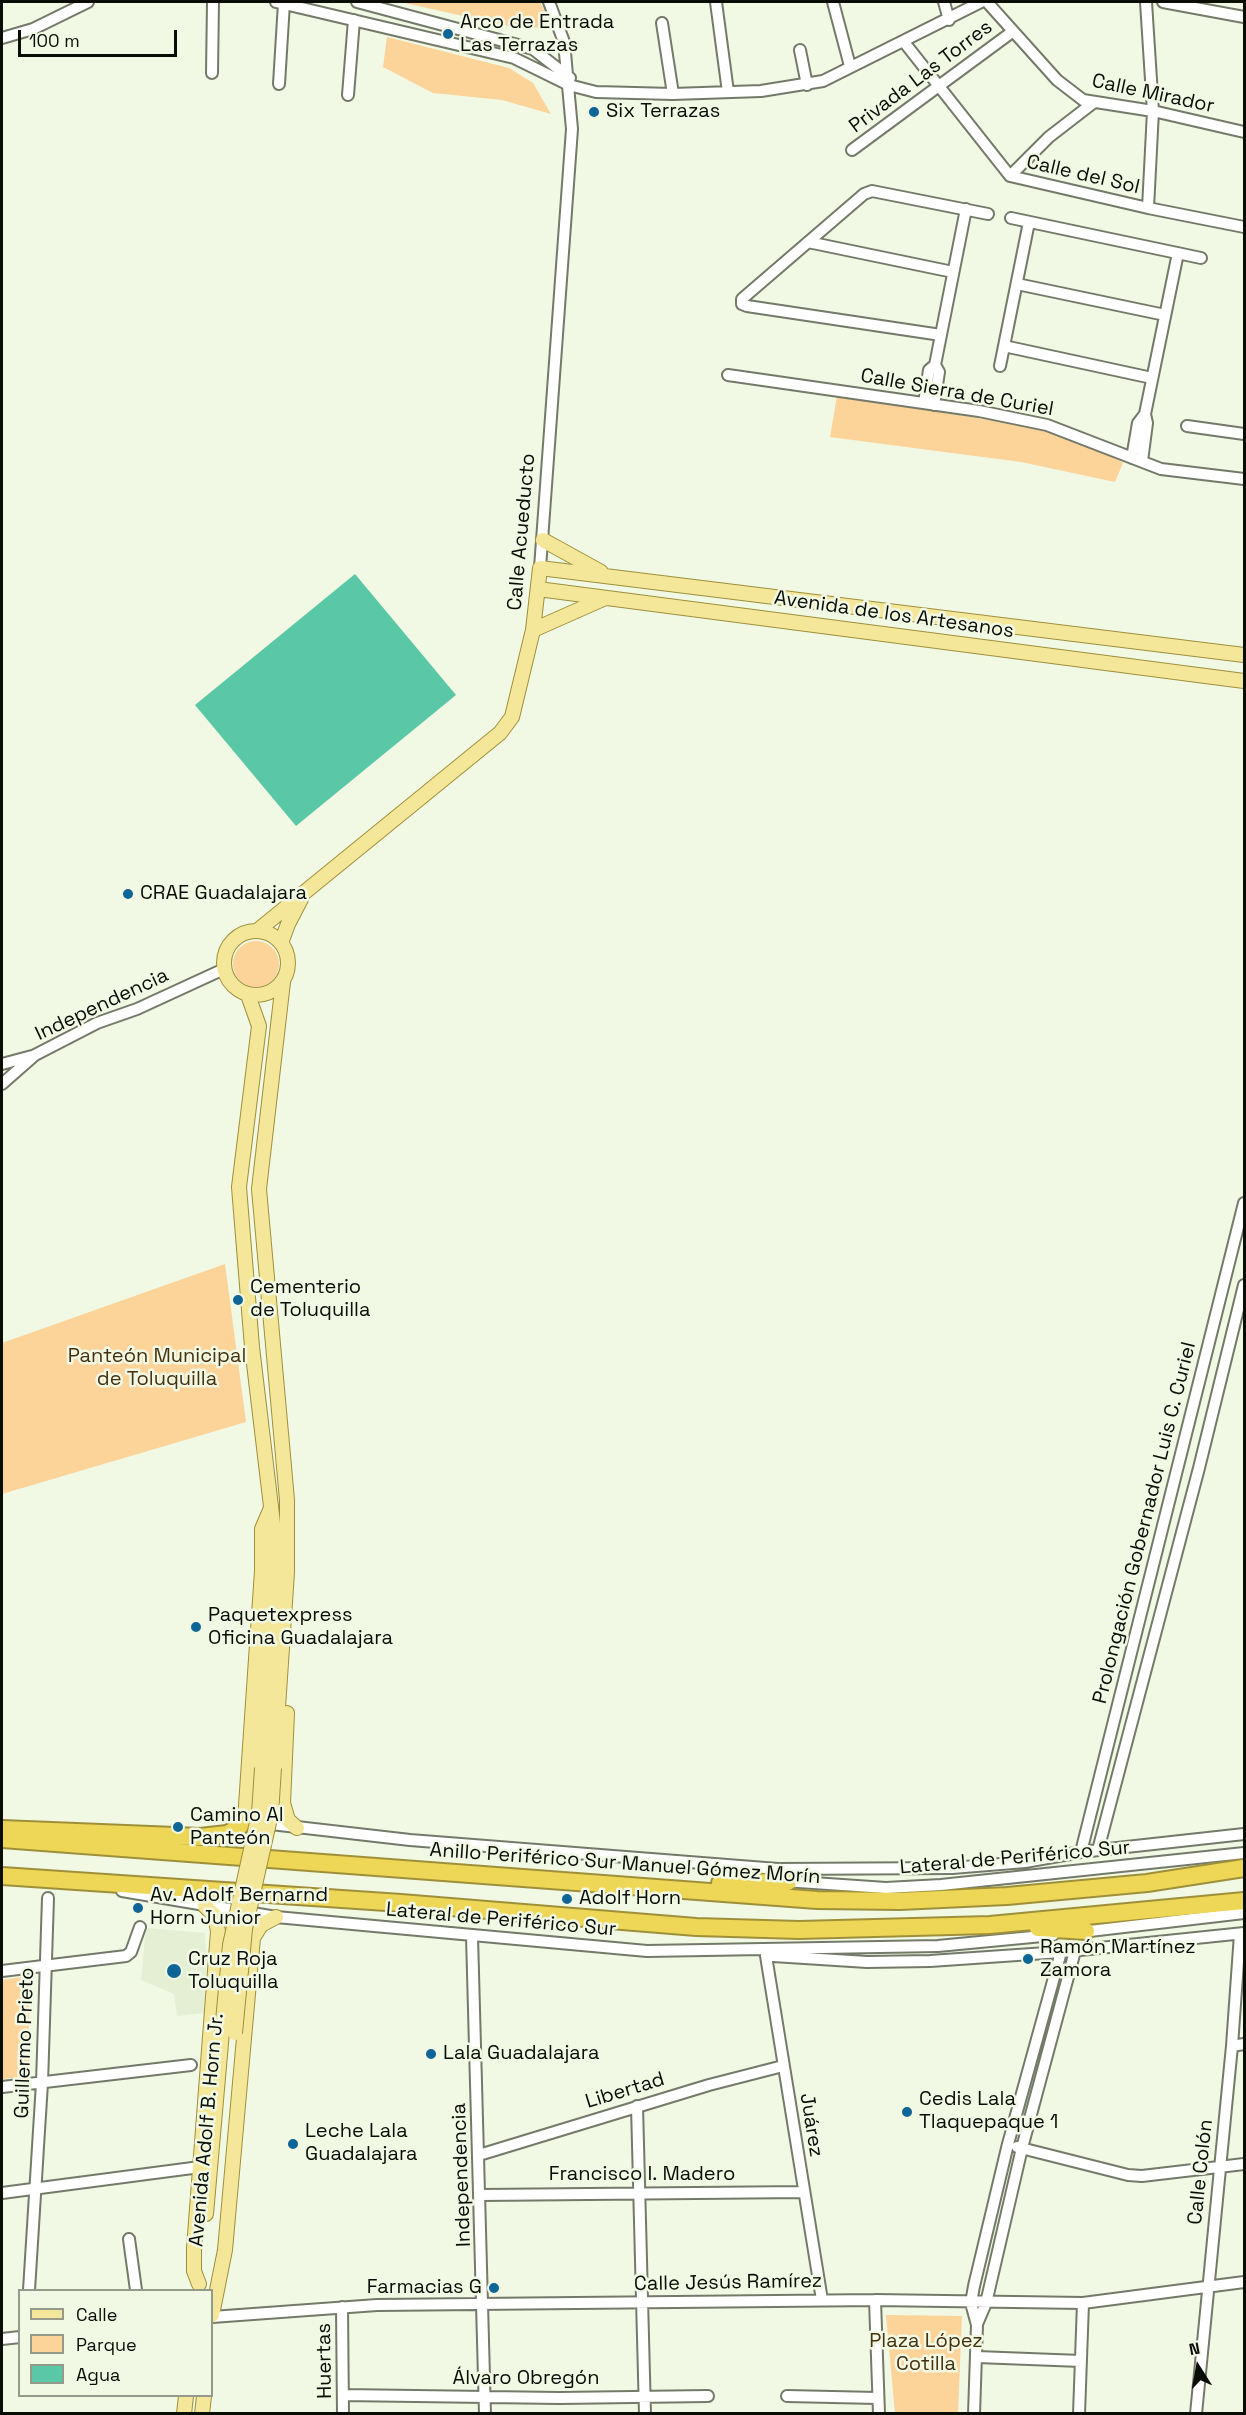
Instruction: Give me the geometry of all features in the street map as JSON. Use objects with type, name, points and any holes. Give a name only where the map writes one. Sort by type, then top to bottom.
[{"type":"highway","points":[[2,1829],[200,1837],[227,1834],[238,1828],[245,1820]]},
{"type":"highway","name":"Anillo Periférico Sur Manuel Gómez Morín","points":[[2,1839],[817,1900],[900,1901],[1007,1896],[1124,1885],[1245,1868]]},
{"type":"highway","points":[[2,1876],[84,1884],[401,1903],[696,1927],[799,1930],[990,1925],[1245,1901]]},
{"type":"highway","points":[[617,1885],[788,1882]]},
{"type":"highway","points":[[990,1925],[1086,1931]]},
{"type":"main road","points":[[543,540],[609,576]]},
{"type":"main road","name":"Avenida de los Artesanos","points":[[540,568],[1245,656]]},
{"type":"main road","name":"Calle Acueducto","points":[[257,931],[500,733],[512,717],[533,630],[540,568]]},
{"type":"main road","name":"Avenida de los Artesanos","points":[[538,589],[1245,681]]},
{"type":"main road","points":[[761,617],[766,596]]},
{"type":"main road","points":[[533,630],[604,598]]},
{"type":"main road","points":[[891,634],[894,611]]},
{"type":"main road","name":"Calle Acueducto","points":[[281,943],[304,892]]},
{"type":"main road","points":[[257,931],[266,933],[281,943],[288,962],[283,982],[268,993],[249,995],[232,986],[224,969],[224,960],[232,942],[248,932],[257,931]]},
{"type":"main road","name":"Avenida Adolf B. Horn Jr.","points":[[213,2299],[229,2032],[230,1946],[268,1768],[274,1570],[280,1502],[259,1189],[283,982]]},
{"type":"main road","name":"Avenida Adolf B. Horn Jr.","points":[[249,995],[259,1026],[239,1187],[252,1347],[280,1502]]},
{"type":"main road","points":[[245,1820],[249,1791],[262,1571],[262,1529],[280,1502],[296,1527],[283,1793],[285,1813],[297,1828]]},
{"type":"main road","points":[[249,1791],[266,1798],[283,1793]]},
{"type":"main road","points":[[198,2287],[194,2271],[194,2248],[216,1964],[217,1923],[215,1916],[205,1906]]},
{"type":"main road","points":[[213,2311],[225,2250],[250,1965],[256,1930],[261,1924],[276,1917]]},
{"type":"main road","points":[[216,1964],[225,1951],[236,1949],[242,1951],[250,1965]]},
{"type":"main road","points":[[212,2014],[245,2017]]},
{"type":"main road","name":"Avenida Adolf B. Horn Jr.","points":[[198,2287],[229,2032]]},
{"type":"main road","points":[[184,2414],[186,2397]]},
{"type":"main road","points":[[202,2414],[204,2397]]},
{"type":"street","points":[[2,38],[33,29],[88,2]]},
{"type":"street","points":[[212,73],[213,2]]},
{"type":"street","points":[[279,84],[280,2],[514,58],[569,80]]},
{"type":"street","points":[[321,12],[327,2]]},
{"type":"street","points":[[357,2],[533,49],[569,80],[582,88],[596,92],[674,94],[728,92],[807,85],[823,81],[981,2]]},
{"type":"street","name":"Calle Acueducto","points":[[540,568],[572,129],[569,80],[560,24],[549,2]]},
{"type":"street","points":[[716,2],[728,92]]},
{"type":"street","points":[[832,2],[850,66]]},
{"type":"street","points":[[944,2],[949,20]]},
{"type":"street","name":"Calle Mirador","points":[[987,2],[1011,32],[1057,80],[1083,100],[1153,111],[1245,132]]},
{"type":"street","points":[[1146,2],[1153,111],[1148,208]]},
{"type":"street","points":[[1163,2],[1245,17]]},
{"type":"street","points":[[348,95],[354,20]]},
{"type":"street","points":[[662,23],[674,94]]},
{"type":"street","name":"Privada Las Torres","points":[[852,150],[1011,32]]},
{"type":"street","name":"Calle del Sol","points":[[904,42],[937,87],[1010,176],[1148,208],[1245,227]]},
{"type":"street","points":[[800,50],[807,85]]},
{"type":"street","points":[[1010,176],[1049,136],[1093,103]]},
{"type":"street","points":[[941,335],[742,304],[742,299],[864,194],[872,191],[988,214]]},
{"type":"street","points":[[929,404],[929,370],[935,365],[966,209]]},
{"type":"street","points":[[1011,218],[1202,258]]},
{"type":"street","points":[[1000,366],[1029,222]]},
{"type":"street","points":[[808,242],[953,272]]},
{"type":"street","points":[[1137,459],[1138,423],[1145,414],[1178,253]]},
{"type":"street","points":[[1017,284],[1165,315]]},
{"type":"street","points":[[1004,346],[1152,378]]},
{"type":"street","name":"Calle Sierra de Curiel","points":[[728,375],[929,404],[1047,425],[1089,439],[1161,469],[1245,479]]},
{"type":"street","points":[[1187,426],[1245,434]]},
{"type":"street","name":"Independencia","points":[[2,1084],[35,1055],[97,1023],[137,1009],[224,969]]},
{"type":"street","points":[[2,1064],[35,1055]]},
{"type":"street","name":"Prolongación Gobernador Luis C. Curiel","points":[[1081,1852],[1245,1203]]},
{"type":"street","name":"Prolongación Gobernador Luis C. Curiel","points":[[1098,1850],[1201,1462],[1245,1285]]},
{"type":"street","points":[[245,1820],[297,1828],[778,1869],[952,1868],[1025,1862],[1081,1852],[1245,1834]]},
{"type":"street","name":"Lateral de Periférico Sur","points":[[705,1864],[788,1882],[886,1888],[941,1885],[1245,1853]]},
{"type":"street","name":"Lateral de Periférico Sur","points":[[84,1884],[276,1917],[647,1951],[722,1951]]},
{"type":"street","name":"Guillermo Prieto","points":[[29,2289],[42,2083],[48,1898]]},
{"type":"street","points":[[722,1951],[949,1945],[1245,1913]]},
{"type":"street","points":[[2,1971],[128,1955],[140,1927]]},
{"type":"street","points":[[722,1951],[867,1962],[1075,1951],[1242,1933]]},
{"type":"street","name":"Calle Colón","points":[[1196,2414],[1242,1933]]},
{"type":"street","name":"Independencia","points":[[472,1936],[484,2304],[485,2414]]},
{"type":"street","points":[[977,2325],[986,2303],[1022,2148],[1075,1951]]},
{"type":"street","points":[[974,2414],[977,2325],[971,2302],[1008,2144],[1061,1952]]},
{"type":"street","name":"Juárez","points":[[766,1956],[822,2300]]},
{"type":"street","points":[[1232,2046],[1245,2044]]},
{"type":"street","points":[[2,2087],[191,2065]]},
{"type":"street","name":"Libertad","points":[[479,2155],[637,2106],[783,2066]]},
{"type":"street","points":[[637,2106],[645,2414]]},
{"type":"street","points":[[1008,2144],[1128,2175],[1245,2164]]},
{"type":"street","points":[[2,2193],[200,2167]]},
{"type":"street","name":"Francisco I. Madero","points":[[481,2194],[804,2192]]},
{"type":"street","points":[[991,2216],[1005,2219]]},
{"type":"street","points":[[129,2239],[136,2289]]},
{"type":"street","name":"Calle Jesús Ramírez","points":[[213,2316],[342,2307],[484,2304],[822,2300],[1083,2303],[1207,2285],[1245,2282]]},
{"type":"street","points":[[875,2300],[879,2414]]},
{"type":"street","points":[[1079,2414],[1083,2303]]},
{"type":"street","name":"Huertas","points":[[342,2307],[343,2414]]},
{"type":"street","points":[[2,2339],[18,2337]]},
{"type":"street","points":[[977,2357],[1081,2361]]},
{"type":"street","name":"Álvaro Obregón","points":[[343,2395],[708,2396]]},
{"type":"street","points":[[787,2396],[877,2398]]},
{"type":"shaded area","name":"Cruz Roja Toluquilla","points":[[146,1928],[205,1933],[207,1961],[204,2013],[177,2016],[174,1994],[141,1980]]},
{"type":"green space","points":[[400,2],[540,2],[552,26],[522,29]]},
{"type":"green space","points":[[387,37],[509,68],[533,83],[551,114],[502,100],[433,93],[383,67]]},
{"type":"green space","points":[[837,396],[1041,428],[1096,446],[1123,463],[1115,482],[1021,462],[830,437]]},
{"type":"green space","points":[[256,941],[272,948],[279,964],[272,980],[256,987],[240,980],[233,964],[240,948]]},
{"type":"green space","name":"Panteón Municipal de Toluquilla","points":[[225,1264],[246,1422],[2,1494],[2,1343]]},
{"type":"green space","points":[[29,1976],[29,2076],[2,2079],[2,1980]]},
{"type":"green space","name":"Plaza López Cotilla","points":[[886,2315],[962,2316],[958,2413],[895,2413]]},
{"type":"water","points":[[355,574],[456,695],[296,826],[195,705]]},
{"type":"place","name":"Arco de Entrada Las Terrazas","points":[[448,34]]},
{"type":"place","name":"Six Terrazas","points":[[594,112]]},
{"type":"place","name":"CRAE Guadalajara","points":[[128,894]]},
{"type":"place","name":"Cementerio de Toluquilla","points":[[238,1300]]},
{"type":"place","name":"Paquetexpress Oficina Guadalajara","points":[[196,1627]]},
{"type":"place","name":"Camino Al Panteón","points":[[178,1827]]},
{"type":"place","name":"Adolf Horn","points":[[567,1899]]},
{"type":"place","name":"Av. Adolf Bernarnd Horn Junior","points":[[138,1908]]},
{"type":"place","name":"Ramón Martínez Zamora","points":[[1028,1959]]},
{"type":"place","name":"Cruz Roja Toluquilla","points":[[174,1971]]},
{"type":"place","name":"Lala Guadalajara","points":[[431,2054]]},
{"type":"place","name":"Cedis Lala Tlaquepaque 1","points":[[907,2112]]},
{"type":"place","name":"Leche Lala Guadalajara","points":[[293,2144]]},
{"type":"place","name":"Farmacias G","points":[[494,2288]]}]
